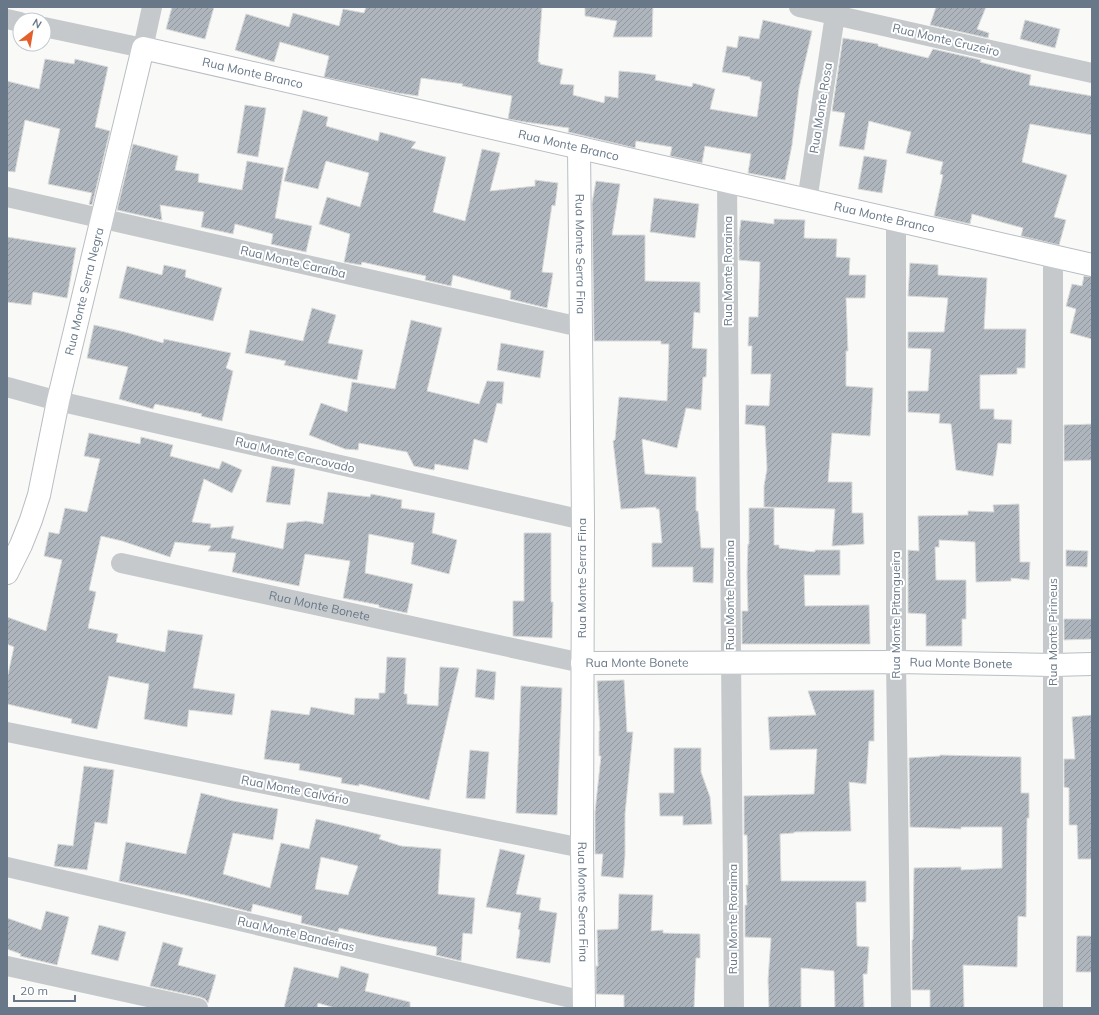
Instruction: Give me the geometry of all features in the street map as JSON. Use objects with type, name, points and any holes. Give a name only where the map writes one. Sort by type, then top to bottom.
[{"type":"street","name":"Rua Monte Serra Negra","points":[[7,573],[21,545],[39,495],[58,401],[152,7]]},
{"type":"street","name":"Rua Monte Cruzeiro","points":[[799,7],[1092,73]]},
{"type":"street","name":"Rua Monte Rosa","points":[[807,201],[835,15]]},
{"type":"street","name":"Rua Monte Branco","points":[[52,29],[143,48],[1092,265]]},
{"type":"street","name":"Rua Monte Serra Fina","points":[[579,148],[583,520],[582,848],[584,1004]]},
{"type":"street","name":"Rua Monte Roraima","points":[[727,182],[734,1008]]},
{"type":"street","name":"Rua Monte Caraíba","points":[[7,197],[580,327]]},
{"type":"street","name":"Rua Monte Pitangueira","points":[[896,221],[896,662],[901,1008]]},
{"type":"street","name":"Rua Monte Pirineus","points":[[1053,1008],[1054,256]]},
{"type":"street","name":"Rua Monte Corcovado","points":[[7,387],[58,401],[583,520]]},
{"type":"street","name":"Rua Monte Bonete","points":[[121,563],[582,663],[896,662],[1053,665],[1092,664]]},
{"type":"street","name":"Rua Monte Calvário","points":[[7,732],[582,848]]},
{"type":"street","name":"Rua Monte Bandeiras","points":[[7,867],[584,1004]]},
{"type":"street","points":[[7,966],[149,1003],[198,1008]]},
{"type":"building","points":[[172,7],[214,7],[205,39],[166,29]]},
{"type":"building","points":[[366,7],[542,7],[538,62],[540,62],[540,64],[563,69],[560,84],[574,85],[573,95],[604,103],[605,96],[618,98],[619,71],[642,73],[656,75],[655,80],[692,87],[693,83],[715,89],[710,109],[757,117],[762,82],[750,79],[750,77],[722,72],[727,46],[737,48],[739,36],[759,39],[763,20],[812,31],[799,88],[792,145],[785,180],[748,173],[751,154],[705,146],[702,163],[670,156],[672,147],[636,141],[635,148],[568,132],[569,128],[508,119],[512,96],[462,86],[463,84],[421,78],[418,96],[324,77],[329,56],[280,42],[274,62],[235,50],[246,14],[289,27],[293,13],[339,26],[343,9],[364,13]]},
{"type":"building","points":[[585,7],[653,7],[652,37],[613,37],[617,21],[585,16]]},
{"type":"building","points":[[936,7],[986,7],[977,29],[989,33],[988,38],[930,25]]},
{"type":"building","points":[[1025,20],[1060,29],[1055,48],[1020,39]]},
{"type":"building","points":[[843,38],[878,44],[878,46],[928,58],[933,49],[981,60],[980,62],[1031,75],[1029,85],[1092,96],[1092,135],[1030,124],[1022,162],[1067,175],[1054,217],[1066,220],[1059,245],[1021,236],[1023,228],[972,214],[970,224],[934,216],[943,175],[940,174],[943,162],[906,153],[911,132],[869,121],[864,150],[839,146],[845,113],[832,111]]},
{"type":"building","points":[[45,59],[74,64],[75,59],[108,67],[95,127],[110,131],[92,205],[89,204],[92,193],[48,184],[60,129],[25,120],[15,172],[7,171],[7,81],[39,89]]},
{"type":"building","points":[[245,105],[266,108],[258,157],[237,153]]},
{"type":"building","points":[[303,110],[328,117],[326,126],[378,141],[380,132],[416,142],[411,148],[446,157],[433,212],[465,221],[482,149],[500,153],[490,191],[535,186],[535,180],[558,183],[555,206],[552,205],[542,272],[553,273],[547,308],[510,299],[511,291],[453,275],[451,286],[425,280],[426,276],[362,262],[361,265],[344,262],[350,234],[319,224],[327,197],[360,207],[369,173],[326,161],[318,189],[284,181]]},
{"type":"building","points":[[133,144],[178,156],[175,170],[199,174],[198,182],[242,190],[247,161],[284,168],[275,218],[312,226],[306,252],[271,244],[273,234],[235,224],[233,234],[201,227],[204,212],[160,205],[162,220],[117,210]]},
{"type":"building","points":[[864,156],[887,160],[882,193],[858,189]]},
{"type":"building","points":[[596,181],[620,184],[612,235],[645,235],[645,281],[700,282],[700,313],[694,312],[692,348],[707,349],[706,377],[703,377],[701,410],[686,408],[677,448],[642,439],[645,474],[696,477],[696,511],[698,511],[701,548],[714,548],[713,583],[693,582],[693,567],[652,567],[652,543],[662,543],[659,509],[656,509],[656,507],[621,509],[613,441],[615,440],[619,397],[667,401],[669,344],[661,344],[661,341],[594,341],[592,203]]},
{"type":"building","points":[[654,198],[699,204],[695,238],[650,232]]},
{"type":"building","points":[[774,219],[805,220],[804,238],[837,239],[836,257],[850,258],[849,275],[866,275],[865,298],[846,298],[848,351],[846,351],[846,386],[873,388],[870,436],[832,433],[828,482],[852,482],[852,513],[863,513],[864,544],[832,546],[835,509],[764,507],[764,486],[767,469],[765,426],[745,424],[746,405],[769,406],[771,374],[751,374],[752,346],[748,346],[749,317],[758,317],[760,262],[739,260],[739,237],[741,220],[774,224]]},
{"type":"building","points":[[7,237],[76,248],[67,298],[33,292],[31,305],[7,302]]},
{"type":"building","points":[[910,263],[938,265],[938,275],[987,278],[984,329],[1026,329],[1025,368],[1017,368],[1017,374],[980,375],[980,409],[994,409],[994,419],[1012,420],[1011,444],[998,443],[993,476],[956,470],[951,424],[939,423],[940,414],[908,412],[908,391],[928,391],[931,349],[908,348],[908,332],[944,332],[948,298],[908,296]]},
{"type":"building","points":[[164,265],[186,270],[185,277],[222,288],[213,321],[119,298],[127,266],[162,275]]},
{"type":"building","points":[[1084,276],[1092,277],[1092,339],[1070,333],[1076,309],[1066,306],[1072,284],[1082,286]]},
{"type":"building","points":[[312,308],[336,315],[328,343],[363,350],[357,380],[284,365],[286,361],[245,353],[250,330],[303,341]]},
{"type":"building","points":[[411,320],[442,328],[427,391],[479,404],[487,381],[504,382],[502,404],[497,403],[487,443],[474,439],[468,470],[435,464],[434,470],[414,466],[407,452],[359,443],[358,450],[345,449],[309,435],[321,403],[347,412],[352,382],[395,389]]},
{"type":"building","points":[[94,325],[163,343],[164,339],[231,353],[226,368],[233,371],[222,421],[201,416],[202,414],[155,404],[153,409],[119,399],[128,367],[87,358]]},
{"type":"building","points":[[501,343],[544,351],[540,378],[497,370]]},
{"type":"building","points":[[1092,424],[1092,460],[1064,461],[1064,425]]},
{"type":"building","points":[[89,433],[140,444],[141,437],[173,445],[170,456],[219,469],[222,461],[242,470],[232,493],[204,479],[192,522],[211,524],[210,528],[234,526],[231,538],[283,549],[287,523],[306,521],[323,524],[328,492],[370,497],[371,494],[402,500],[401,508],[435,513],[432,533],[457,540],[449,574],[411,564],[414,543],[369,534],[365,573],[413,584],[407,613],[379,607],[379,605],[343,598],[350,561],[305,554],[299,586],[232,572],[236,553],[208,551],[211,546],[175,542],[170,557],[122,541],[101,536],[89,590],[96,592],[88,628],[118,634],[116,642],[165,652],[168,630],[203,635],[193,688],[235,694],[232,715],[189,710],[187,727],[144,719],[149,684],[109,676],[97,729],[71,723],[72,719],[7,704],[7,679],[14,647],[7,644],[7,617],[46,631],[62,560],[44,556],[49,532],[59,534],[65,508],[87,512],[100,459],[84,456]]},
{"type":"building","points":[[272,466],[295,469],[290,505],[266,502]]},
{"type":"building","points":[[1019,504],[1020,562],[1030,562],[1029,580],[1011,578],[1011,581],[976,582],[975,542],[939,540],[939,547],[935,547],[936,580],[966,580],[966,619],[962,619],[962,646],[926,646],[926,614],[908,613],[908,550],[919,551],[918,516],[968,515],[968,511],[994,512],[993,505]]},
{"type":"building","points":[[749,508],[774,508],[774,545],[779,545],[779,548],[815,552],[815,550],[840,550],[840,575],[804,575],[805,606],[869,605],[870,644],[742,644],[742,611],[748,611],[747,574]]},
{"type":"building","points":[[524,533],[551,533],[551,602],[553,602],[552,638],[513,636],[513,601],[524,601]]},
{"type":"building","points":[[1066,550],[1088,551],[1087,567],[1066,566]]},
{"type":"building","points":[[1064,619],[1092,619],[1092,639],[1064,640]]},
{"type":"building","points":[[387,657],[406,658],[404,694],[407,694],[407,704],[438,706],[440,667],[459,668],[429,800],[359,784],[359,786],[341,783],[342,778],[299,770],[300,764],[264,759],[271,710],[309,715],[311,707],[354,715],[355,698],[379,699],[379,693],[385,693]]},
{"type":"building","points":[[477,669],[496,672],[494,700],[475,697]]},
{"type":"building","points":[[624,680],[627,732],[633,732],[625,814],[625,856],[623,878],[601,876],[603,854],[595,854],[595,812],[601,756],[599,756],[600,731],[597,681]]},
{"type":"building","points":[[521,686],[562,688],[557,815],[516,813]]},
{"type":"building","points":[[874,690],[874,741],[869,741],[866,784],[849,782],[851,831],[794,832],[780,834],[781,881],[866,881],[866,902],[856,902],[857,946],[869,947],[867,974],[863,974],[864,1008],[835,1008],[834,971],[801,968],[801,1008],[769,1008],[768,980],[771,938],[745,937],[745,905],[747,905],[746,885],[748,885],[747,835],[744,835],[744,796],[814,794],[817,749],[770,750],[768,717],[816,715],[808,691]]},
{"type":"building","points":[[1092,715],[1092,859],[1078,859],[1077,825],[1069,825],[1069,788],[1064,787],[1064,759],[1075,759],[1072,717]]},
{"type":"building","points":[[674,748],[701,748],[701,772],[710,797],[712,824],[683,825],[683,816],[660,816],[659,793],[674,793]]},
{"type":"building","points":[[470,750],[489,752],[485,799],[466,798]]},
{"type":"building","points":[[940,755],[1021,757],[1021,793],[1029,793],[1029,818],[1027,818],[1026,917],[1018,916],[1017,967],[963,965],[964,1008],[930,1008],[930,990],[912,990],[914,868],[961,867],[961,870],[1002,868],[1002,827],[961,827],[961,829],[910,827],[909,758]]},
{"type":"building","points":[[84,766],[114,770],[107,824],[95,822],[87,870],[54,866],[58,844],[73,846]]},
{"type":"building","points":[[201,793],[233,801],[278,809],[273,840],[233,833],[223,874],[270,888],[281,843],[309,849],[316,819],[381,835],[379,839],[401,846],[441,849],[438,894],[475,898],[472,934],[463,933],[461,961],[436,955],[437,947],[339,928],[338,932],[301,923],[302,916],[253,904],[251,912],[185,895],[119,881],[126,842],[186,854]],"holes":[[[321,857],[358,866],[348,895],[315,889]]]},
{"type":"building","points":[[500,849],[525,855],[516,894],[541,898],[539,910],[557,913],[550,963],[516,958],[520,930],[518,929],[521,913],[486,907]]},
{"type":"building","points":[[619,894],[653,895],[651,931],[663,930],[663,933],[700,934],[700,958],[696,958],[694,1008],[624,1008],[624,995],[596,994],[596,966],[598,966],[597,930],[618,929]]},
{"type":"building","points":[[46,911],[69,917],[57,965],[20,956],[21,954],[7,949],[7,918],[41,930]]},
{"type":"building","points":[[99,925],[126,932],[118,961],[91,954]]},
{"type":"building","points":[[1077,936],[1092,936],[1092,972],[1076,972]]},
{"type":"building","points":[[163,942],[183,948],[178,965],[216,975],[208,1003],[205,999],[200,997],[150,986]]},
{"type":"building","points":[[341,966],[369,974],[365,991],[410,1002],[410,1008],[335,1008],[318,1003],[317,1008],[284,1008],[294,967],[338,978]]}]
